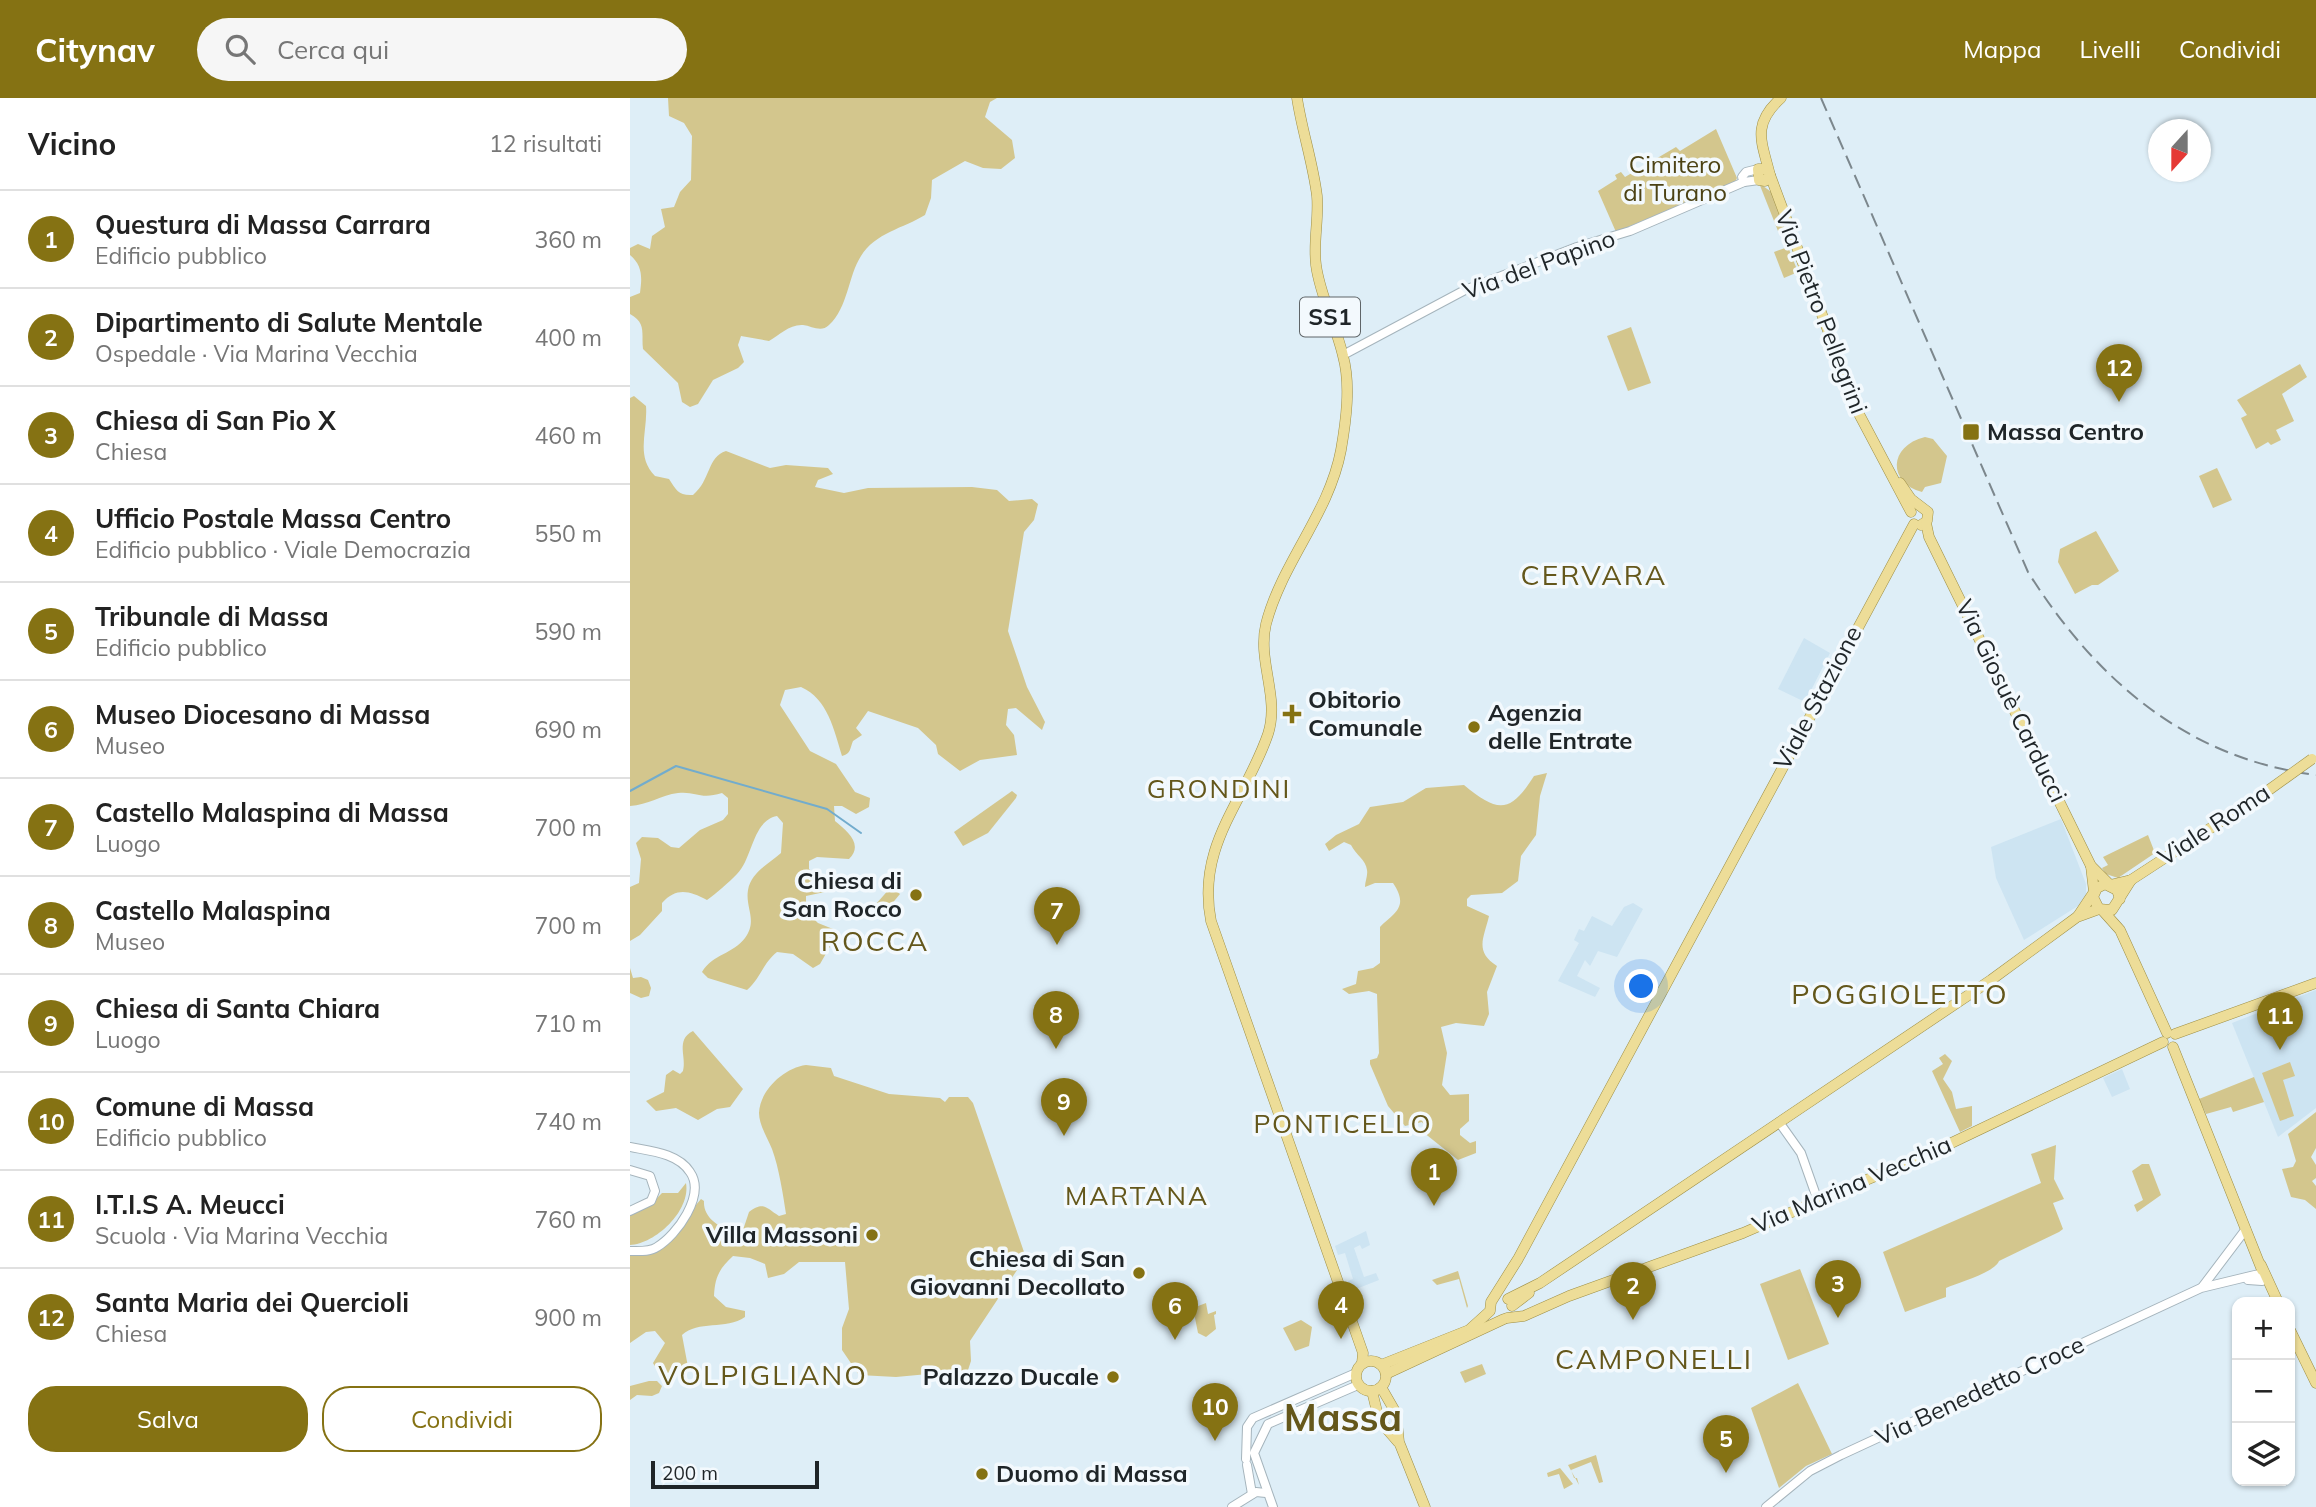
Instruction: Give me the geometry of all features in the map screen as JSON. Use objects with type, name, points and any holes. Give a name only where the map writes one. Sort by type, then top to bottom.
[{"type":"main road","name":"SS1","points":[[1297,98],[1317,197],[1315,264],[1343,355],[1346,411],[1337,467],[1325,503],[1295,554],[1273,602],[1263,638],[1271,700],[1269,730],[1215,848],[1206,876],[1206,895],[1217,938],[1373,1363]]},
{"type":"main road","name":"Via Pietro Pellegrini","points":[[1781,98],[1765,115],[1762,126],[1763,174],[1776,190],[1868,434],[1915,509]]},
{"type":"main road","name":"Via Giosuè Carducci","points":[[1915,509],[1928,512],[1926,523],[1929,537],[2091,866],[2110,885]]},
{"type":"main road","points":[[1915,509],[1914,524],[1926,523]]},
{"type":"main road","name":"Viale Stazione","points":[[1510,1273],[1914,524]]},
{"type":"main road","name":"Viale Roma","points":[[2110,885],[2131,880],[2314,758]]},
{"type":"main road","name":"Via Giosuè Carducci","points":[[2091,866],[2094,892]]},
{"type":"main road","points":[[2077,916],[2112,910],[2131,880]]},
{"type":"main road","points":[[1490,1311],[1494,1317],[1509,1310],[1540,1283],[2000,974],[2077,916],[2101,886],[2110,885],[2117,890],[2119,930]]},
{"type":"main road","points":[[2094,892],[2094,901],[2119,930],[2171,1040],[2244,1233],[2252,1242],[2274,1297]]},
{"type":"main road","name":"Via Marina Vecchia","points":[[1494,1299],[1502,1296],[1509,1310],[1534,1310],[1736,1235],[1943,1147],[2171,1040],[2316,983]]},
{"type":"main road","points":[[2262,1272],[2274,1297]]},
{"type":"main road","points":[[1373,1363],[1469,1330],[1490,1311],[1510,1273]]},
{"type":"main road","points":[[1509,1310],[1506,1291],[1510,1273]]},
{"type":"main road","points":[[1425,1507],[1399,1443],[1390,1401],[1376,1389],[1358,1385],[1356,1373],[1373,1363],[1509,1310]]},
{"type":"main road","points":[[2295,1340],[2316,1382]]},
{"type":"main road","points":[[1373,1363],[1380,1420],[1399,1443]]},
{"type":"street","name":"Via del Papino","points":[[1343,355],[1465,290],[1577,247],[1630,232],[1741,181],[1746,172],[1763,174]]},
{"type":"street","points":[[1779,1122],[1801,1153],[1818,1201]]},
{"type":"street","points":[[630,1147],[658,1152],[682,1164],[690,1170],[695,1189],[683,1220],[661,1244],[648,1251],[630,1251]]},
{"type":"street","points":[[630,1170],[650,1176],[655,1191],[651,1201],[630,1210]]},
{"type":"street","name":"Via Benedetto Croce","points":[[2201,1288],[2244,1233]]},
{"type":"street","points":[[2222,1263],[2221,1274],[2233,1281]]},
{"type":"street","name":"Via Benedetto Croce","points":[[1766,1507],[1810,1471],[1841,1455],[2201,1288],[2262,1272]]},
{"type":"street","points":[[1252,1494],[1249,1421],[1356,1373]]},
{"type":"street","points":[[1273,1507],[1251,1461],[1256,1443],[1268,1424],[1358,1385]]},
{"type":"street","points":[[1232,1507],[1252,1494],[1266,1493]]},
{"type":"shaded area","points":[[1804,638],[1830,653],[1805,702],[1778,689]]},
{"type":"shaded area","points":[[2061,819],[2086,884],[2086,896],[2081,904],[2024,940],[1996,878],[1991,847]]},
{"type":"shaded area","points":[[1633,903],[1643,909],[1617,957],[1598,951],[1590,966],[1585,960],[1577,976],[1600,988],[1595,997],[1558,981],[1579,943],[1574,940],[1579,929],[1584,931],[1592,916],[1612,926],[1624,907]]},
{"type":"shaded area","points":[[2316,990],[2316,1108],[2278,1137],[2232,1023]]},
{"type":"shaded area","points":[[2122,1069],[2130,1089],[2112,1097],[2103,1078]]},
{"type":"shaded area","points":[[1366,1231],[1370,1245],[1362,1249],[1360,1245],[1354,1248],[1364,1277],[1376,1273],[1379,1280],[1351,1291],[1348,1281],[1353,1279],[1345,1253],[1338,1255],[1335,1246]]},
{"type":"green space","points":[[668,98],[997,98],[990,102],[985,117],[1012,140],[1015,158],[1001,169],[983,168],[965,161],[932,180],[931,198],[925,215],[882,236],[867,248],[857,264],[840,310],[829,325],[820,329],[794,326],[769,341],[741,336],[738,345],[744,362],[738,368],[713,380],[698,404],[690,407],[682,402],[678,383],[643,349],[641,325],[630,314],[630,297],[640,293],[641,277],[637,263],[630,255],[630,248],[638,244],[650,249],[652,236],[665,227],[661,209],[674,207],[680,192],[691,180],[692,136],[684,123],[669,116]]},
{"type":"green space","name":"Cimitero di Turano","points":[[1716,129],[1737,178],[1735,182],[1616,232],[1598,191],[1617,179],[1615,175],[1621,172],[1625,177],[1676,147],[1680,151]]},
{"type":"green space","points":[[1759,183],[1774,194],[1786,232],[1778,231]]},
{"type":"green space","points":[[1788,247],[1798,272],[1784,278],[1774,252]]},
{"type":"green space","points":[[1631,327],[1651,383],[1628,391],[1607,336]]},
{"type":"green space","points":[[2300,364],[2307,377],[2282,394],[2294,421],[2276,430],[2281,440],[2271,445],[2268,442],[2256,449],[2241,418],[2247,415],[2237,400]]},
{"type":"green space","points":[[634,396],[646,406],[644,452],[649,468],[655,476],[669,479],[676,489],[684,494],[693,495],[699,489],[715,458],[726,451],[770,468],[786,465],[828,468],[833,474],[818,480],[815,487],[844,493],[868,488],[972,487],[997,490],[1009,501],[1032,499],[1038,504],[1034,520],[1024,532],[1008,631],[1027,687],[1045,722],[1042,730],[1016,708],[1008,709],[1006,725],[1014,735],[1017,755],[980,760],[960,771],[938,754],[936,745],[918,728],[868,711],[856,728],[862,735],[853,741],[849,752],[842,756],[829,716],[818,699],[801,687],[785,690],[780,705],[810,751],[836,764],[855,792],[870,798],[869,807],[856,814],[842,806],[834,806],[835,821],[849,833],[854,843],[855,848],[849,859],[817,857],[809,861],[809,869],[813,872],[845,879],[834,890],[806,896],[806,911],[818,923],[833,929],[836,936],[820,964],[813,968],[793,954],[777,952],[747,990],[708,978],[702,972],[712,961],[735,948],[749,932],[750,884],[757,873],[781,853],[783,823],[777,816],[762,825],[742,867],[719,891],[707,900],[683,892],[673,895],[662,903],[662,911],[640,935],[630,941],[630,887],[639,883],[641,859],[636,843],[642,837],[658,838],[671,847],[679,848],[700,830],[723,820],[728,814],[728,798],[722,793],[703,796],[678,793],[630,806],[630,398]]},
{"type":"green space","points":[[1925,437],[1933,439],[1947,456],[1941,483],[1925,487],[1922,492],[1903,481],[1897,464],[1904,448]]},
{"type":"green space","points":[[2217,468],[2232,500],[2213,508],[2199,476]]},
{"type":"green space","points":[[2096,531],[2119,571],[2098,585],[2092,585],[2075,594],[2058,562],[2060,549]]},
{"type":"green space","points":[[1547,773],[1540,796],[1536,835],[1521,856],[1518,881],[1502,893],[1471,895],[1467,899],[1467,906],[1489,916],[1482,944],[1485,955],[1497,966],[1487,992],[1489,1014],[1484,1026],[1456,1023],[1441,1027],[1447,1053],[1442,1085],[1450,1095],[1469,1094],[1469,1121],[1460,1129],[1460,1135],[1470,1143],[1476,1141],[1476,1153],[1458,1160],[1423,1132],[1425,1126],[1422,1122],[1405,1126],[1388,1106],[1370,1064],[1370,1060],[1377,1058],[1379,1053],[1377,994],[1369,991],[1349,994],[1342,989],[1356,984],[1358,971],[1373,968],[1380,963],[1380,927],[1398,909],[1398,891],[1393,883],[1375,883],[1365,887],[1366,866],[1351,845],[1344,842],[1329,851],[1325,844],[1336,835],[1359,824],[1370,807],[1403,802],[1426,788],[1464,785],[1486,801],[1503,805],[1518,797],[1534,776]]},
{"type":"green space","points":[[1012,791],[1017,795],[1016,798],[988,833],[963,846],[954,832]]},
{"type":"green space","points":[[2148,835],[2155,853],[2118,878],[2106,874],[2102,868],[2108,865],[2103,857]]},
{"type":"green space","points":[[891,887],[900,894],[885,912],[876,904]]},
{"type":"green space","points":[[630,968],[633,978],[648,980],[651,988],[649,996],[641,998],[630,993]]},
{"type":"green space","points":[[693,1031],[743,1089],[730,1107],[717,1109],[698,1120],[676,1108],[656,1111],[646,1101],[664,1092],[666,1075],[673,1070],[680,1074],[683,1071],[684,1039]]},
{"type":"green space","points":[[1945,1054],[1952,1061],[1943,1079],[1952,1092],[1956,1109],[1972,1106],[1972,1126],[1960,1132],[1932,1071],[1943,1064],[1939,1058]]},
{"type":"green space","points":[[2290,1062],[2295,1076],[2283,1080],[2294,1116],[2280,1121],[2262,1073]]},
{"type":"green space","points":[[806,1065],[831,1068],[834,1076],[889,1094],[940,1098],[945,1102],[949,1097],[968,1097],[973,1103],[1024,1252],[1023,1261],[970,1341],[971,1361],[966,1376],[943,1381],[939,1373],[896,1377],[859,1375],[842,1350],[842,1328],[849,1309],[845,1262],[799,1262],[784,1274],[768,1278],[765,1264],[750,1258],[733,1256],[719,1274],[714,1296],[726,1307],[745,1311],[745,1317],[729,1323],[689,1330],[682,1335],[688,1367],[682,1373],[665,1373],[655,1367],[653,1363],[665,1343],[655,1331],[646,1332],[630,1343],[630,1255],[657,1251],[701,1199],[712,1221],[733,1232],[744,1227],[749,1212],[758,1207],[765,1207],[779,1216],[786,1214],[777,1164],[759,1118],[760,1104],[769,1088],[782,1075]]},
{"type":"green space","points":[[2254,1077],[2264,1102],[2233,1112],[2231,1107],[2206,1114],[2199,1099]]},
{"type":"green space","points":[[2316,1112],[2316,1148],[2311,1157],[2316,1165],[2316,1178],[2312,1181],[2316,1186],[2316,1209],[2305,1200],[2291,1197],[2282,1169],[2293,1167],[2296,1161],[2288,1134]]},
{"type":"green space","points":[[2056,1145],[2054,1179],[2064,1199],[2053,1203],[2063,1229],[1999,1261],[1983,1273],[1946,1288],[1946,1297],[1905,1312],[1883,1252],[2041,1183],[2031,1154]]},
{"type":"green space","points":[[2142,1164],[2149,1164],[2161,1195],[2137,1212],[2134,1205],[2143,1200],[2132,1171]]},
{"type":"green space","points":[[686,1183],[683,1204],[669,1224],[650,1239],[630,1245],[630,1215],[648,1207],[662,1193],[678,1193]]},
{"type":"green space","points":[[1800,1269],[1829,1344],[1788,1360],[1760,1284]]},
{"type":"green space","points":[[1458,1271],[1467,1308],[1459,1279],[1437,1285],[1432,1280]]},
{"type":"green space","points":[[1206,1303],[1208,1314],[1216,1311],[1216,1329],[1206,1337],[1198,1333],[1193,1308]]},
{"type":"green space","points":[[1301,1320],[1312,1327],[1309,1346],[1295,1351],[1283,1328]]},
{"type":"green space","points":[[1482,1364],[1486,1374],[1465,1383],[1460,1372]]},
{"type":"green space","points":[[657,1381],[662,1386],[659,1393],[652,1396],[637,1395],[630,1400],[630,1386]]},
{"type":"green space","points":[[1798,1383],[1832,1454],[1806,1466],[1779,1488],[1751,1408]]},
{"type":"green space","points":[[1596,1455],[1603,1482],[1599,1483],[1591,1462],[1571,1470],[1568,1465]]},
{"type":"green space","points":[[1560,1468],[1573,1484],[1564,1489],[1559,1474],[1548,1477],[1547,1473]]},
{"type":"waterway","points":[[630,791],[676,766],[827,809],[861,833]]},
{"type":"railway","points":[[1821,98],[2028,572],[2055,611],[2083,647],[2115,679],[2149,708],[2186,732],[2226,751],[2269,766],[2316,775]]},
{"type":"place","name":"Santa Maria dei Quercioli","points":[[2119,402]]},
{"type":"place","name":"Massa Centro","points":[[1971,432]]},
{"type":"place","name":"Obitorio Comunale","points":[[1292,714]]},
{"type":"place","name":"Agenzia delle Entrate","points":[[1474,727]]},
{"type":"place","name":"Chiesa di San Rocco","points":[[916,895]]},
{"type":"place","name":"Castello Malaspina di Massa","points":[[1057,945]]},
{"type":"place","name":"Castello Malaspina","points":[[1056,1049]]},
{"type":"place","name":"I.T.I.S A. Meucci","points":[[2280,1050]]},
{"type":"place","name":"Chiesa di Santa Chiara","points":[[1064,1136]]},
{"type":"place","name":"Questura di Massa Carrara","points":[[1434,1206]]},
{"type":"place","name":"Villa Massoni","points":[[872,1235]]},
{"type":"place","name":"Chiesa di San Giovanni Decollato","points":[[1139,1273]]},
{"type":"place","name":"Chiesa di San Pio X","points":[[1838,1318]]},
{"type":"place","name":"Dipartimento di Salute Mentale","points":[[1633,1320]]},
{"type":"place","name":"Ufficio Postale Massa Centro","points":[[1341,1339]]},
{"type":"place","name":"Museo Diocesano di Massa","points":[[1175,1340]]},
{"type":"place","name":"Palazzo Ducale","points":[[1113,1377]]},
{"type":"place","name":"Comune di Massa","points":[[1215,1441]]},
{"type":"place","name":"Tribunale di Massa","points":[[1726,1473]]},
{"type":"place","name":"Duomo di Massa","points":[[982,1474]]},
{"type":"district","name":"CERVARA","points":[[1594,575]]},
{"type":"district","name":"GRONDINI","points":[[1219,789]]},
{"type":"district","name":"ROCCA","points":[[875,941]]},
{"type":"district","name":"POGGIOLETTO","points":[[1900,994]]},
{"type":"district","name":"PONTICELLO","points":[[1343,1124]]},
{"type":"district","name":"MARTANA","points":[[1137,1196]]},
{"type":"district","name":"CAMPONELLI","points":[[1654,1359]]},
{"type":"district","name":"VOLPIGLIANO","points":[[763,1375]]},
{"type":"district","name":"Massa","points":[[1343,1418]]}]
